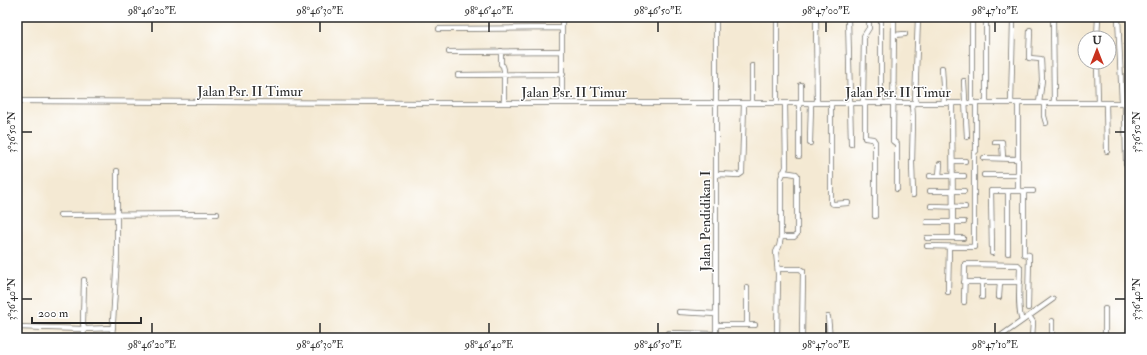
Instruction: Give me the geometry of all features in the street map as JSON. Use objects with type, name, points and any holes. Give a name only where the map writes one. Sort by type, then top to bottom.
[{"type":"street","points":[[562,17],[562,102]]},
{"type":"street","name":"Jalan Pendidikan I","points":[[716,17],[716,336]]},
{"type":"street","points":[[777,17],[777,103]]},
{"type":"street","points":[[816,17],[818,103]]},
{"type":"street","points":[[848,17],[851,144]]},
{"type":"street","points":[[869,17],[869,28],[864,36],[865,138],[874,139],[875,142],[875,216]]},
{"type":"street","points":[[881,103],[882,17]]},
{"type":"street","points":[[894,17],[893,141],[897,144],[897,189]]},
{"type":"street","points":[[914,196],[912,163],[914,119],[913,103],[918,17]]},
{"type":"street","points":[[986,17],[986,103]]},
{"type":"street","points":[[1011,103],[1012,21],[1015,17]]},
{"type":"street","points":[[1053,17],[1054,103]]},
{"type":"street","points":[[1097,30],[1098,17]]},
{"type":"street","points":[[1118,17],[1126,103],[1126,164]]},
{"type":"street","points":[[927,246],[974,247],[974,154],[976,151],[972,23]]},
{"type":"street","points":[[439,29],[562,28]]},
{"type":"street","points":[[1030,30],[1029,58],[1041,59],[1041,103],[1046,123]]},
{"type":"street","points":[[894,35],[904,34]]},
{"type":"street","points":[[501,51],[501,63],[503,66],[504,75],[504,103]]},
{"type":"street","points":[[449,52],[562,51]]},
{"type":"street","points":[[752,66],[752,103]]},
{"type":"street","points":[[942,68],[944,103]]},
{"type":"street","points":[[1097,70],[1098,103]]},
{"type":"street","points":[[458,75],[563,74]]},
{"type":"street","points":[[964,81],[966,137]]},
{"type":"street","points":[[799,156],[801,85]]},
{"type":"street","name":"Jalan Psr. II Timur","points":[[17,101],[1126,103]]},
{"type":"street","points":[[717,174],[739,175],[742,173],[744,103]]},
{"type":"street","points":[[777,338],[778,268],[776,252],[781,237],[781,178],[786,167],[785,103]]},
{"type":"street","points":[[810,143],[811,103]]},
{"type":"street","points":[[831,103],[831,203],[848,203]]},
{"type":"street","points":[[952,103],[953,238]]},
{"type":"street","points":[[1018,103],[1018,191]]},
{"type":"street","points":[[1106,103],[1107,151]]},
{"type":"street","points":[[995,142],[1002,142],[1003,158]]},
{"type":"street","points":[[984,158],[1018,158]]},
{"type":"street","points":[[953,161],[964,161]]},
{"type":"street","points":[[940,164],[940,176]]},
{"type":"street","points":[[112,338],[117,257],[117,172]]},
{"type":"street","points":[[781,237],[794,237],[797,234],[797,175],[783,172]]},
{"type":"street","points":[[984,175],[1018,175]]},
{"type":"street","points":[[930,176],[964,176]]},
{"type":"street","points":[[930,191],[964,191]]},
{"type":"street","points":[[992,253],[991,191],[1033,191]]},
{"type":"street","points":[[1008,191],[1008,253]]},
{"type":"street","points":[[1024,191],[1024,254],[1029,255],[1028,308]]},
{"type":"street","points":[[931,206],[965,206]]},
{"type":"street","points":[[60,215],[217,214]]},
{"type":"street","points":[[927,222],[964,222]]},
{"type":"street","points":[[927,238],[963,238]]},
{"type":"street","points":[[948,292],[949,246]]},
{"type":"street","points":[[964,302],[964,265],[1018,265],[1020,267],[1020,318],[1022,320]]},
{"type":"street","points":[[778,268],[803,270],[802,338]]},
{"type":"street","points":[[83,338],[84,280]]},
{"type":"street","points":[[964,282],[1020,282]]},
{"type":"street","points":[[982,282],[982,297]]},
{"type":"street","points":[[1000,282],[1000,297]]},
{"type":"street","points":[[747,288],[747,325]]},
{"type":"street","points":[[998,338],[1022,320],[1031,318],[1053,299]]},
{"type":"street","points":[[1105,338],[1106,309]]},
{"type":"street","points":[[679,312],[716,314]]},
{"type":"street","points":[[828,317],[830,338]]},
{"type":"street","points":[[1031,318],[1032,338]]},
{"type":"street","points":[[1128,338],[1130,318]]},
{"type":"street","points":[[1052,321],[1052,338]]},
{"type":"street","points":[[716,326],[755,325]]},
{"type":"street","points":[[17,327],[84,329],[113,328]]},
{"type":"street","points":[[668,333],[716,336]]}]
